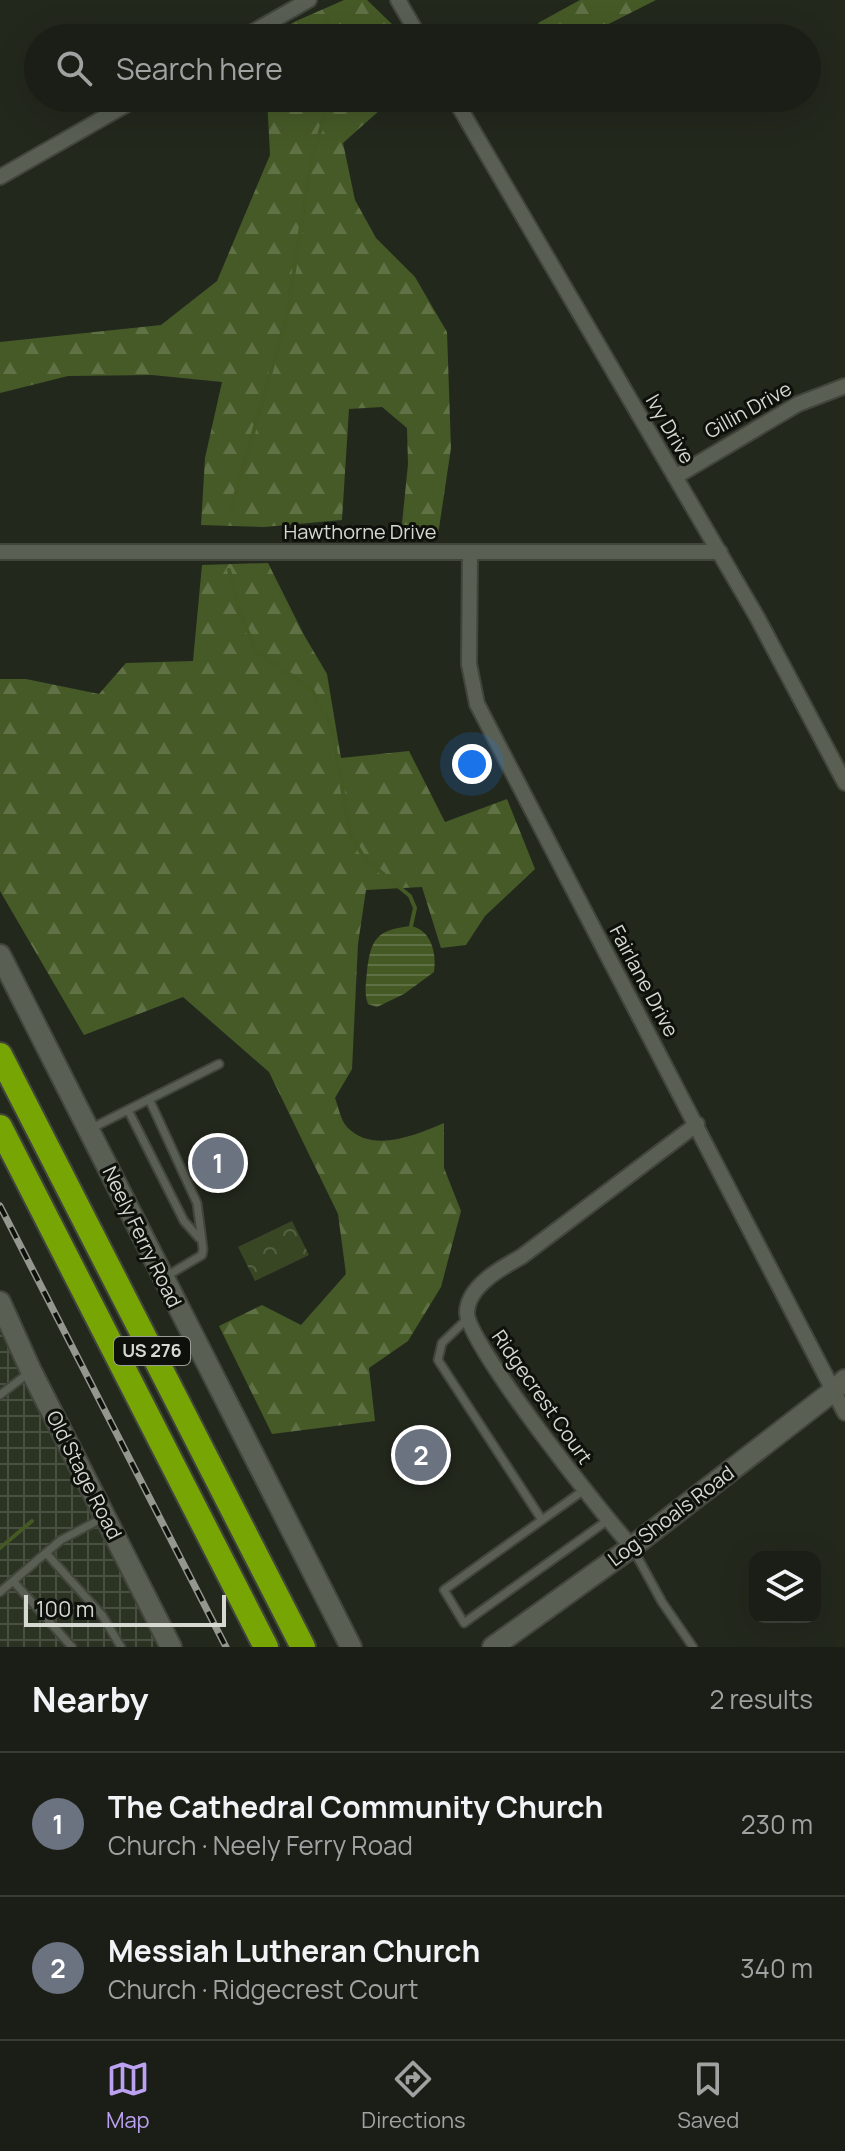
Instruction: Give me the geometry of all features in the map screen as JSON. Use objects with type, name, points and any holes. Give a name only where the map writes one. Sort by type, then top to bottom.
[{"type":"highway","name":"US 276","points":[[0,1055],[303,1647]]},
{"type":"highway","name":"US 276","points":[[0,1127],[266,1647]]},
{"type":"street","points":[[267,24],[309,0]]},
{"type":"street","points":[[398,0],[412,24]]},
{"type":"street","points":[[0,177],[114,112]]},
{"type":"street","name":"Ivy Drive","points":[[462,112],[720,552],[845,783]]},
{"type":"street","name":"Gillin Drive","points":[[675,477],[798,404],[845,386]]},
{"type":"street","name":"Hawthorne Drive","points":[[0,552],[720,552]]},
{"type":"street","name":"Fairlane Drive","points":[[470,552],[469,664],[477,704],[697,1124],[839,1386],[845,1413]]},
{"type":"street","name":"Neely Ferry Road","points":[[0,955],[351,1647]]},
{"type":"street","name":"Ridgecrest Court","points":[[632,1547],[584,1490],[524,1409],[472,1332],[467,1319],[472,1296],[498,1271],[521,1257],[697,1124]]},
{"type":"street","name":"Old Stage Road","points":[[0,1302],[31,1371],[171,1647]]},
{"type":"street","name":"Log Shoals Road","points":[[493,1647],[632,1547],[839,1386]]},
{"type":"lane","points":[[90,1129],[219,1064]]},
{"type":"lane","points":[[149,1099],[197,1203],[201,1240],[202,1255],[162,1279]]},
{"type":"lane","points":[[128,1110],[184,1221],[201,1240]]},
{"type":"lane","points":[[467,1319],[442,1343],[438,1360],[542,1520]]},
{"type":"lane","points":[[0,1395],[31,1371]]},
{"type":"lane","points":[[584,1490],[444,1590],[464,1623],[608,1520]]},
{"type":"lane","points":[[0,1592],[61,1540],[105,1517]]},
{"type":"lane","points":[[632,1547],[662,1602],[693,1647]]},
{"type":"lane","points":[[46,1553],[102,1615],[121,1647]]},
{"type":"lane","points":[[13,1581],[72,1647]]},
{"type":"shaded area","points":[[411,926],[423,932],[431,943],[434,972],[404,994],[377,1007],[368,1004],[366,980],[374,943],[383,933]]},
{"type":"shaded area","points":[[0,1315],[173,1647],[0,1647]]},
{"type":"green space","points":[[344,0],[367,0],[392,24],[291,24]]},
{"type":"green space","points":[[580,0],[656,0],[609,24],[538,23]]},
{"type":"green space","points":[[268,112],[378,112],[343,143],[355,200],[376,238],[415,277],[447,332],[451,448],[438,535],[401,534],[408,464],[407,428],[382,407],[349,409],[342,520],[264,527],[201,525],[205,458],[222,382],[152,375],[68,376],[0,393],[0,342],[161,325],[217,281],[270,155]]},
{"type":"green space","points":[[268,563],[327,674],[341,758],[409,751],[445,822],[507,799],[535,869],[485,916],[466,945],[441,948],[422,887],[366,890],[358,944],[352,1069],[335,1098],[347,1127],[369,1139],[394,1140],[444,1123],[444,1168],[461,1211],[441,1287],[408,1341],[369,1368],[375,1421],[272,1434],[219,1326],[262,1305],[301,1325],[346,1274],[338,1214],[269,1072],[183,997],[84,1035],[0,891],[0,679],[26,679],[99,694],[126,663],[193,661],[202,565]]},
{"type":"green space","points":[[292,1221],[309,1255],[255,1281],[238,1247]]},
{"type":"waterway","points":[[327,17],[328,24]]},
{"type":"waterway","points":[[230,513],[287,316],[311,162],[326,112]]},
{"type":"waterway","points":[[229,570],[242,618],[256,651],[312,690],[331,727],[351,836],[365,859],[410,896],[415,908],[411,926]]},
{"type":"waterway","points":[[0,1548],[32,1521]]},
{"type":"railway","points":[[0,1206],[226,1647]]},
{"type":"place","name":"The Cathedral Community Church","points":[[218,1163]]},
{"type":"place","name":"Messiah Lutheran Church","points":[[421,1455]]}]
